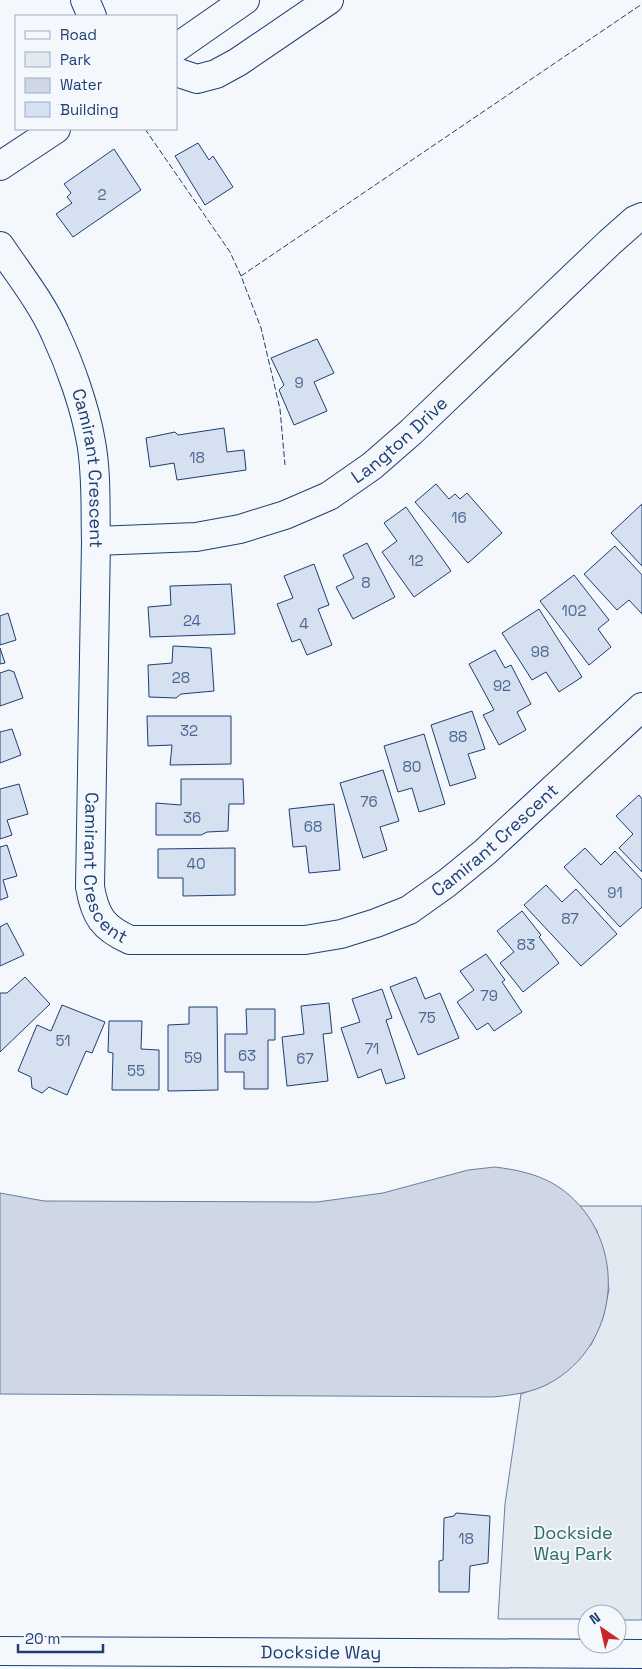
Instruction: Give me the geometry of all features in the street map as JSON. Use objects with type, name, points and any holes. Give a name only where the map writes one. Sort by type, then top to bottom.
[{"type":"street","points":[[85,0],[92,15]]},
{"type":"street","points":[[178,47],[246,0]]},
{"type":"street","points":[[178,73],[196,79],[216,74],[238,62],[329,0]]},
{"type":"street","points":[[0,166],[54,130]]},
{"type":"street","name":"Langton Drive","points":[[96,541],[196,537],[240,529],[285,515],[329,496],[372,466],[411,432],[609,244],[635,220],[642,217]]},
{"type":"street","name":"Camirant Crescent","points":[[0,246],[25,282],[55,332],[75,382],[91,442],[96,541],[90,887],[93,905],[102,922],[114,933],[130,940],[305,940],[341,934],[409,910],[447,883],[485,852],[642,707]]},
{"type":"street","name":"Dockside Way","points":[[0,1651],[329,1661],[642,1654]]},
{"type":"green space","name":"Dockside Way Park","points":[[580,1206],[642,1206],[642,1620],[627,1620],[627,1604],[577,1604],[577,1619],[498,1619],[505,1504],[521,1394],[548,1384],[591,1345],[603,1318],[609,1289],[597,1231]]},
{"type":"water","points":[[495,1167],[530,1174],[547,1180],[563,1190],[584,1211],[599,1236],[607,1263],[608,1291],[603,1319],[591,1344],[573,1367],[542,1387],[521,1393],[493,1397],[0,1394],[0,1193],[44,1201],[317,1202],[383,1193],[468,1170]]},
{"type":"building","points":[[198,143],[209,160],[213,156],[233,187],[205,205],[175,156]]},
{"type":"building","points":[[114,149],[141,190],[73,237],[56,214],[72,203],[67,197],[71,193],[64,184]]},
{"type":"building","points":[[317,339],[334,373],[314,382],[327,411],[294,425],[279,390],[284,385],[271,358]]},
{"type":"building","points":[[224,428],[227,452],[244,450],[246,470],[177,480],[174,463],[150,467],[146,438],[175,432],[178,435]]},
{"type":"building","points":[[436,484],[449,499],[455,494],[460,499],[467,493],[502,533],[468,563],[415,502]]},
{"type":"building","points":[[642,504],[642,566],[611,533]]},
{"type":"building","points":[[406,507],[451,571],[414,597],[382,552],[397,541],[384,523]]},
{"type":"building","points":[[367,543],[395,597],[353,619],[336,587],[354,578],[343,555]]},
{"type":"building","points":[[615,546],[642,575],[642,614],[629,600],[617,610],[584,574]]},
{"type":"building","points":[[314,564],[329,605],[318,609],[332,645],[307,655],[300,639],[292,642],[277,604],[293,598],[284,576]]},
{"type":"building","points":[[574,575],[609,620],[598,629],[611,647],[589,665],[540,601]]},
{"type":"building","points":[[231,584],[235,634],[150,637],[148,607],[171,605],[170,586]]},
{"type":"building","points":[[539,609],[582,677],[559,692],[546,672],[532,680],[502,633]]},
{"type":"building","points":[[8,613],[16,640],[0,645],[0,616]]},
{"type":"building","points":[[173,646],[211,648],[214,691],[181,694],[176,698],[149,697],[148,665],[172,663]]},
{"type":"building","points":[[0,648],[5,663],[0,664]]},
{"type":"building","points":[[495,650],[505,668],[511,665],[531,704],[517,712],[526,730],[499,745],[483,715],[494,710],[469,664]]},
{"type":"building","points":[[9,670],[14,672],[23,698],[0,706],[0,673]]},
{"type":"building","points":[[472,711],[485,749],[468,754],[476,778],[450,786],[431,725]]},
{"type":"building","points":[[147,716],[231,716],[231,764],[170,765],[172,745],[148,746]]},
{"type":"building","points":[[12,729],[21,755],[0,763],[0,732]]},
{"type":"building","points":[[424,734],[445,804],[419,812],[412,788],[398,792],[384,746]]},
{"type":"building","points":[[383,770],[399,821],[380,827],[387,850],[363,858],[340,783]]},
{"type":"building","points":[[181,779],[243,779],[244,804],[229,804],[228,831],[207,832],[201,835],[156,835],[156,803],[181,805]]},
{"type":"building","points":[[19,784],[28,814],[7,820],[12,835],[0,839],[0,789]]},
{"type":"building","points":[[639,795],[642,799],[642,872],[619,848],[633,834],[616,816]]},
{"type":"building","points":[[334,804],[340,870],[309,873],[306,846],[293,847],[289,809]]},
{"type":"building","points":[[7,845],[17,876],[3,880],[8,897],[0,900],[0,847]]},
{"type":"building","points":[[235,848],[235,895],[183,896],[183,878],[158,878],[158,849]]},
{"type":"building","points":[[585,848],[601,865],[615,851],[642,880],[642,907],[620,927],[564,867]]},
{"type":"building","points":[[546,885],[562,902],[576,889],[617,934],[581,966],[524,905]]},
{"type":"building","points":[[522,911],[541,935],[539,937],[559,963],[523,992],[500,963],[514,952],[497,931]]},
{"type":"building","points":[[7,923],[24,955],[0,966],[0,927]]},
{"type":"building","points":[[486,954],[505,980],[502,982],[522,1012],[494,1031],[488,1023],[477,1030],[457,1002],[474,990],[460,971]]},
{"type":"building","points":[[25,977],[50,1004],[0,1052],[0,993],[7,993]]},
{"type":"building","points":[[416,977],[425,999],[440,993],[459,1038],[418,1055],[390,987]]},
{"type":"building","points":[[382,989],[392,1018],[386,1020],[405,1078],[386,1084],[381,1069],[358,1078],[341,1028],[360,1022],[352,999]]},
{"type":"building","points":[[329,1003],[332,1033],[323,1034],[328,1081],[287,1086],[282,1037],[304,1034],[301,1006]]},
{"type":"building","points":[[62,1005],[105,1022],[92,1053],[86,1051],[67,1095],[49,1087],[42,1093],[32,1088],[31,1077],[18,1071],[37,1025],[51,1031]]},
{"type":"building","points":[[189,1007],[217,1007],[218,1090],[168,1091],[168,1025],[189,1024]]},
{"type":"building","points":[[246,1009],[275,1009],[275,1040],[268,1040],[268,1089],[244,1089],[244,1072],[225,1072],[225,1034],[247,1034]]},
{"type":"building","points":[[109,1021],[142,1021],[141,1049],[159,1050],[159,1090],[112,1090],[113,1053],[108,1052]]},
{"type":"building","points":[[456,1513],[490,1516],[488,1563],[470,1566],[469,1592],[439,1592],[439,1561],[443,1560],[444,1518],[454,1516]]},
{"type":"fence","points":[[241,276],[642,4]]},
{"type":"fence","points":[[146,130],[230,252],[241,276],[261,328],[280,409],[285,465]]}]
